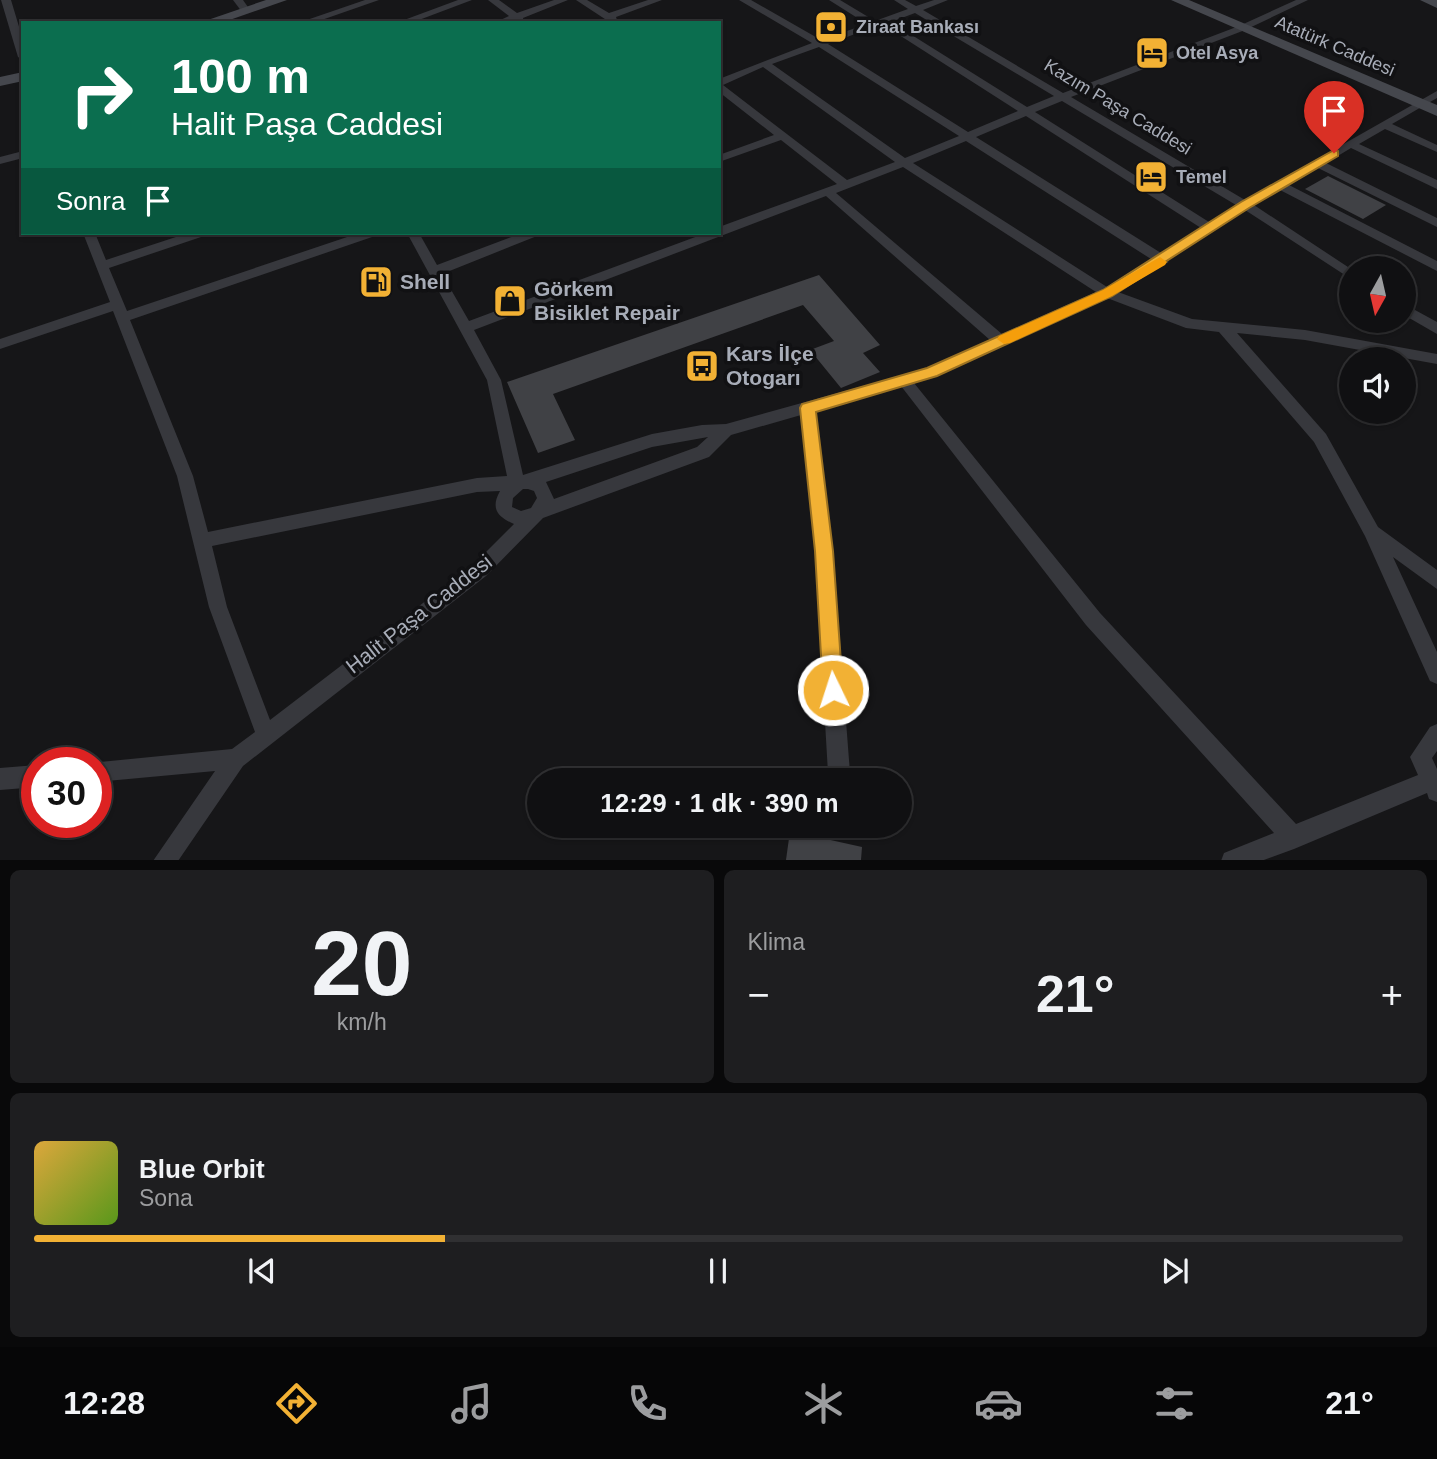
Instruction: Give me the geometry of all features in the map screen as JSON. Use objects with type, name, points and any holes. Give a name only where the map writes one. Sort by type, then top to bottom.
[{"type":"main road","points":[[212,21],[280,0]]},
{"type":"main road","points":[[1427,0],[1437,4]]},
{"type":"main road","points":[[0,82],[21,77]]},
{"type":"street","points":[[6,0],[21,50]]},
{"type":"street","points":[[309,21],[374,0]]},
{"type":"street","points":[[407,21],[467,0]]},
{"type":"street","points":[[493,0],[519,20],[563,0]]},
{"type":"street","points":[[581,0],[614,21]]},
{"type":"street","points":[[608,17],[657,0]]},
{"type":"street","points":[[744,0],[821,44],[1163,260]]},
{"type":"street","points":[[834,0],[881,24],[1026,111],[1210,228]]},
{"type":"street","name":"Kazım Paşa Caddesi","points":[[899,0],[1245,205],[1339,267]]},
{"type":"street","points":[[721,84],[764,63],[943,0]]},
{"type":"street","name":"Atatürk Caddesi","points":[[1178,0],[1429,108]]},
{"type":"street","points":[[721,231],[904,163],[1303,0]]},
{"type":"street","points":[[764,63],[904,163],[1107,293],[1191,324],[1305,335],[1437,359]]},
{"type":"street","points":[[721,87],[845,184]]},
{"type":"street","name":"Halit Paşa Caddesi","points":[[164,860],[236,759],[480,570],[537,513],[703,452],[726,430],[932,372],[1107,293],[1163,260],[1245,205],[1317,163],[1385,125],[1429,108],[1437,94]]},
{"type":"street","points":[[1385,125],[1437,149]]},
{"type":"street","points":[[722,156],[782,136]]},
{"type":"street","points":[[1351,144],[1437,185]]},
{"type":"street","points":[[0,161],[21,155]]},
{"type":"street","points":[[1317,163],[1437,223]]},
{"type":"street","points":[[1280,185],[1437,267]]},
{"type":"street","points":[[827,191],[1001,341]]},
{"type":"street","points":[[90,235],[185,476],[218,607],[267,735]]},
{"type":"street","points":[[102,266],[193,235]]},
{"type":"street","points":[[0,344],[120,312],[365,235]]},
{"type":"street","points":[[414,235],[494,380],[522,483]]},
{"type":"street","points":[[436,271],[528,235]]},
{"type":"street","points":[[467,327],[696,236]]},
{"type":"street","points":[[1416,316],[1437,329]]},
{"type":"street","points":[[1224,328],[1320,438],[1372,532],[1437,674]]},
{"type":"street","points":[[904,380],[1093,619],[1294,838]]},
{"type":"street","points":[[808,408],[824,551],[839,768]]},
{"type":"street","points":[[201,541],[477,485],[522,483],[540,486],[545,492],[544,507],[537,513],[520,519],[505,512],[502,505],[504,497],[522,483],[697,429],[726,430]]},
{"type":"street","points":[[1372,532],[1437,581]]},
{"type":"street","points":[[1232,860],[1434,785],[1420,757],[1434,740]]},
{"type":"street","points":[[112,770],[236,759]]},
{"type":"street","points":[[0,779],[21,777]]},
{"type":"building","points":[[1328,176],[1386,205],[1363,219],[1305,189]]},
{"type":"building","points":[[819,275],[880,345],[863,353],[880,372],[841,388],[810,350],[834,341],[803,305],[553,394],[575,440],[538,453],[507,382]]},
{"type":"building","points":[[789,838],[822,838],[862,847],[861,860],[786,860]]},
{"type":"slow traffic","points":[[1004,339],[1107,293],[1160,262]]},
{"type":"place","name":"Ziraat Bankası","points":[[831,27]]},
{"type":"place","name":"Otel Asya","points":[[1152,53]]},
{"type":"place","name":"Temel","points":[[1151,177]]},
{"type":"place","name":"Shell","points":[[376,282]]},
{"type":"place","name":"Görkem Bisiklet Repair","points":[[510,301]]},
{"type":"place","name":"Kars İlçe Otogarı","points":[[702,366]]},
{"type":"route","points":[[833,690],[824,551],[808,408],[932,372],[1107,293],[1163,260],[1245,205],[1334,153]]}]
